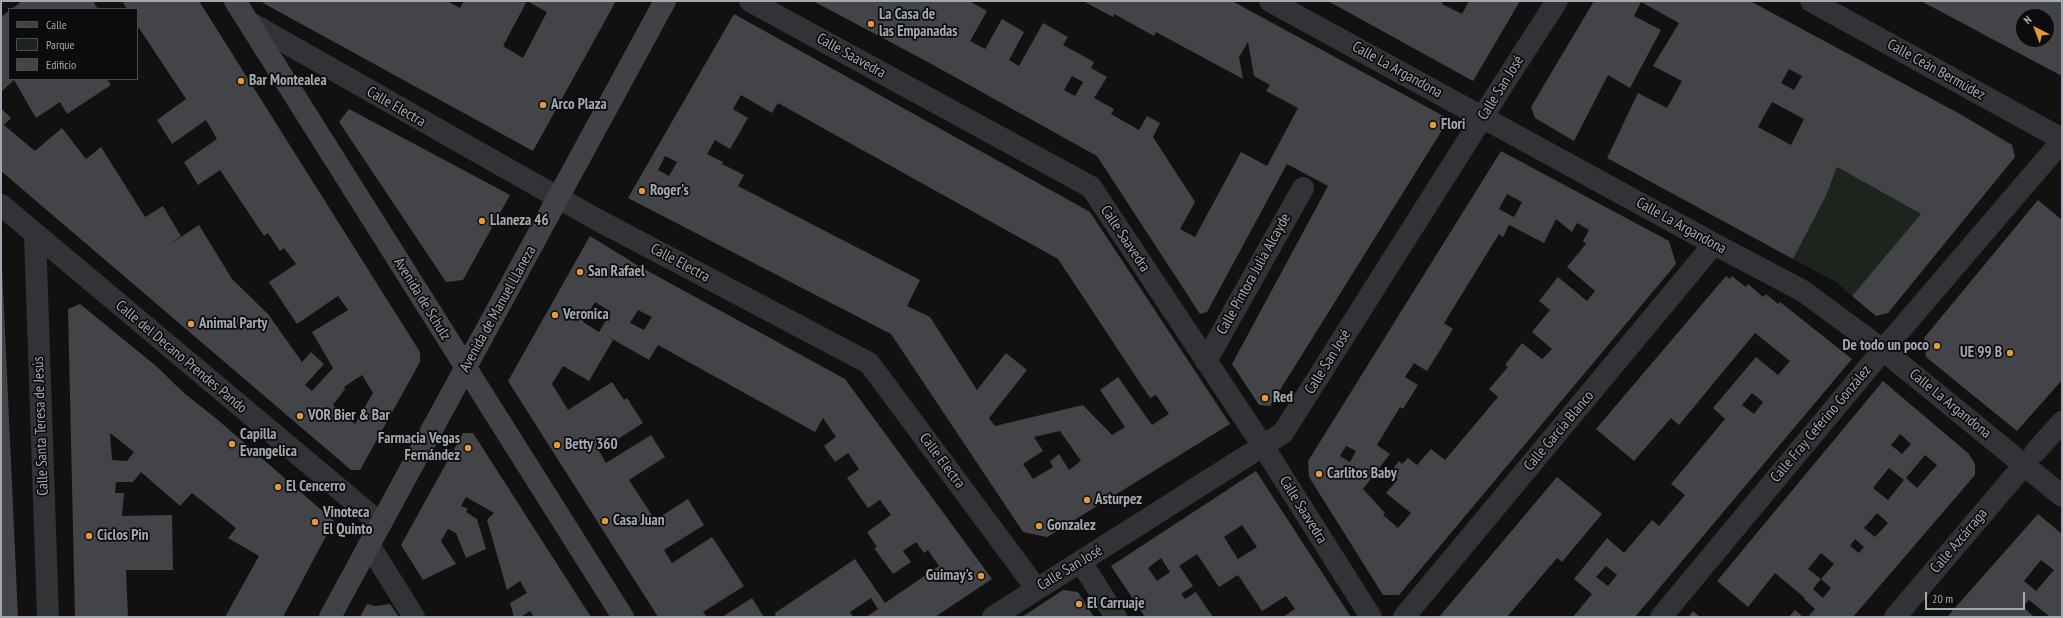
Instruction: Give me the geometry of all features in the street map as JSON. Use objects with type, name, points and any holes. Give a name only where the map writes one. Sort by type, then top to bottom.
[{"type":"street","name":"Avenida de Schulz","points":[[235,1],[624,617]]},
{"type":"street","name":"Avenida de Manuel Llaneza","points":[[330,617],[665,1]]},
{"type":"street","name":"Calle Saavedra","points":[[750,1],[1091,187],[1262,446],[1371,617]]},
{"type":"street","name":"Calle La Argandona","points":[[1270,1],[1714,244],[1803,291],[2030,458],[2062,496]]},
{"type":"street","name":"Calle San José","points":[[993,617],[1036,588],[1080,562],[1283,433],[1482,117],[1557,1]]},
{"type":"street","name":"Calle Ceán Bermúdez","points":[[1811,1],[2062,140]]},
{"type":"street","name":"Calle Electra","points":[[249,22],[558,199],[869,363],[1036,588]]},
{"type":"street","name":"Calle Fray Ceferino González","points":[[1661,617],[1883,350],[2062,140]]},
{"type":"street","name":"Calle Pintora Julia Alcayde","points":[[1206,361],[1303,188]]},
{"type":"street","name":"Calle del Decano Prendes Pando","points":[[1,205],[381,524]]},
{"type":"street","name":"Calle Santa Teresa de Jesús","points":[[35,234],[48,617]]},
{"type":"street","name":"Calle García Blanco","points":[[1404,617],[1714,244]]},
{"type":"street","name":"Calle Azcárraga","points":[[1895,617],[2062,422]]},
{"type":"street","points":[[369,545],[414,617]]},
{"type":"street","points":[[1080,562],[1116,617]]},
{"type":"green space","points":[[1837,167],[1921,214],[1852,296],[1836,282],[1793,259],[1826,196]]},
{"type":"building","points":[[22,1],[97,1],[94,3],[97,8],[13,8]]},
{"type":"building","points":[[122,1],[199,1],[420,352],[420,362],[360,470],[351,470],[1,171],[1,108],[11,118],[4,125],[35,151],[62,128],[86,159],[101,147],[145,217],[163,206],[181,236],[169,245],[199,225],[232,279],[268,314],[302,362],[311,352],[324,364],[305,385],[312,391],[333,368],[312,332],[348,310],[338,296],[297,324],[269,282],[296,264],[284,248],[280,251],[268,233],[264,236],[220,170],[198,185],[184,162],[217,139],[206,120],[172,144],[157,120],[186,99],[138,27],[138,8],[126,8]],"holes":[[[362,375],[373,393],[355,424],[333,405],[345,389],[344,387]]]},
{"type":"building","points":[[264,1],[447,1],[460,8],[464,1],[527,1],[616,1],[533,151],[263,3]],"holes":[[[527,1],[547,12],[523,58],[503,46]]]},
{"type":"building","points":[[813,1],[969,1],[987,11],[970,41],[985,49],[1002,19],[1024,32],[1009,60],[1019,66],[1043,23],[1068,37],[1063,45],[1094,62],[1091,68],[1107,77],[1094,98],[1114,109],[1111,114],[1139,130],[1147,116],[1160,123],[1153,137],[1195,202],[1180,229],[1195,237],[1241,152],[1267,166],[1298,108],[1266,91],[1270,85],[1254,76],[1248,42],[1239,57],[1243,79],[1156,32],[1154,36],[1114,14],[1113,17],[1083,1],[1232,1],[1449,119],[1270,406],[1259,405],[1232,364],[1328,186],[1287,164],[1207,312],[1200,314],[1097,156],[926,61]],"holes":[[[1072,76],[1083,82],[1075,96],[1064,90]]]},
{"type":"building","points":[[1328,1],[1444,1],[1442,4],[1462,14],[1469,1],[1520,1],[1473,81]]},
{"type":"building","points":[[1594,1],[1750,1],[1960,114],[2012,145],[2015,157],[1888,313],[1876,316],[1852,296],[1921,214],[1837,167],[1826,196],[1793,259],[1607,158],[1638,93],[1667,108],[1682,81],[1653,66],[1679,23],[1641,2],[1634,16],[1661,30],[1630,88],[1608,75],[1574,141],[1535,118],[1531,107]],"holes":[[[1789,69],[1802,76],[1794,90],[1781,83]],[[1772,102],[1804,119],[1791,145],[1758,127]]]},
{"type":"building","points":[[1921,1],[2062,1],[2062,76]]},
{"type":"building","points":[[8,12],[8,80],[14,80],[1,92],[1,17]]},
{"type":"building","points":[[734,14],[1090,212],[1230,424],[1047,537],[1023,532],[891,334],[628,198]],"holes":[[[741,95],[772,113],[778,103],[1058,259],[1150,398],[1156,395],[1169,414],[1152,425],[1118,377],[1100,390],[1125,427],[1112,435],[1083,405],[995,426],[989,418],[1027,370],[1006,353],[977,390],[930,317],[907,306],[920,280],[738,186],[744,175],[722,164],[723,162],[707,154],[715,140],[730,149],[748,118],[733,109]],[[665,156],[677,162],[669,176],[658,170]],[[1060,431],[1081,461],[1069,470],[1059,454],[1050,461],[1053,467],[1033,479],[1023,464],[1043,451],[1034,437]]]},
{"type":"building","points":[[14,80],[108,80],[111,85],[67,114],[60,102],[36,118]]},
{"type":"building","points":[[349,109],[510,195],[463,280],[446,282],[339,122]]},
{"type":"building","points":[[1501,151],[1669,241],[1676,264],[1399,595],[1383,595],[1309,477],[1308,461]],"holes":[[[1507,194],[1522,202],[1514,217],[1499,209]],[[1556,219],[1572,232],[1577,223],[1589,230],[1583,241],[1586,244],[1567,267],[1595,291],[1587,301],[1558,277],[1539,301],[1550,310],[1532,332],[1552,349],[1542,359],[1522,343],[1505,365],[1508,367],[1489,389],[1498,397],[1445,460],[1431,449],[1417,465],[1408,458],[1402,464],[1399,461],[1390,473],[1398,479],[1386,493],[1411,513],[1398,528],[1383,515],[1385,513],[1363,489],[1390,454],[1377,445],[1400,407],[1403,409],[1418,385],[1405,377],[1414,363],[1427,371],[1453,329],[1444,323],[1499,234],[1503,237],[1509,225],[1544,243]],[[1346,446],[1356,451],[1350,462],[1340,456]]]},
{"type":"building","points":[[2038,200],[2062,220],[2062,380],[2017,431],[1926,357],[1924,338]]},
{"type":"building","points":[[590,236],[637,265],[845,379],[992,579],[935,617],[866,617],[878,609],[871,598],[850,612],[853,617],[772,617],[776,615],[775,613],[855,559],[885,603],[939,566],[928,550],[924,553],[916,542],[903,551],[911,562],[893,574],[874,548],[877,547],[867,532],[891,515],[880,500],[868,508],[858,494],[847,478],[859,469],[848,453],[835,462],[824,446],[836,437],[823,418],[815,432],[658,345],[649,360],[607,336],[613,340],[589,381],[563,366],[552,384],[568,410],[612,382],[624,400],[627,398],[643,423],[599,451],[606,463],[651,435],[665,457],[629,480],[655,520],[688,499],[704,525],[664,550],[672,563],[712,537],[744,586],[703,612],[707,617],[658,617],[508,381]],"holes":[[[595,302],[611,312],[599,332],[583,322]],[[638,310],[652,317],[644,330],[630,323]]]},
{"type":"building","points":[[2,266],[18,617],[1,617]]},
{"type":"building","points":[[1726,276],[1730,279],[1732,276],[1746,287],[1748,284],[1763,297],[1766,294],[1778,304],[1780,302],[1852,359],[1635,617],[1573,617],[1592,594],[1574,579],[1607,538],[1624,553],[1652,520],[1659,526],[1685,495],[1671,484],[1725,419],[1713,408],[1756,357],[1778,375],[1790,361],[1755,333],[1679,425],[1671,418],[1634,461],[1596,429]],"holes":[[[1752,393],[1763,402],[1754,414],[1742,405]],[[1606,566],[1617,575],[1608,586],[1596,577]]]},
{"type":"building","points":[[80,304],[155,365],[184,393],[218,420],[334,521],[283,617],[225,617],[259,556],[228,538],[236,528],[192,493],[180,506],[141,472],[133,482],[116,482],[115,493],[124,493],[122,516],[172,515],[173,570],[126,570],[128,617],[75,617],[68,309]],"holes":[[[110,433],[134,452],[127,461],[112,460]]]},
{"type":"building","points":[[1883,381],[1969,454],[1975,464],[1975,475],[1853,617],[1808,617],[1815,609],[1804,599],[1805,598],[1775,573],[1748,607],[1717,581]],"holes":[[[1900,434],[1911,444],[1902,454],[1891,445]],[[1925,455],[1937,465],[1917,488],[1906,478]],[[1889,468],[1904,480],[1888,500],[1873,488]],[[1877,513],[1888,523],[1875,537],[1864,528]],[[1855,539],[1864,547],[1859,553],[1850,546]],[[1821,553],[1834,564],[1821,579],[1808,569]],[[1821,579],[1831,588],[1823,598],[1813,589]]]},
{"type":"building","points":[[463,433],[473,433],[591,617],[534,617],[530,611],[521,617],[514,617],[510,603],[527,593],[520,581],[507,590],[487,520],[494,513],[466,497],[461,506],[468,509],[466,512],[477,519],[486,549],[466,558],[456,533],[448,529],[441,541],[456,564],[423,580],[401,545]]},
{"type":"building","points":[[1256,471],[1351,617],[1283,617],[1295,609],[1286,596],[1262,611],[1238,575],[1219,587],[1197,554],[1179,566],[1193,586],[1181,594],[1185,599],[1196,592],[1213,617],[1145,617],[1111,566]],"holes":[[[1242,525],[1257,547],[1238,559],[1224,537]],[[1161,558],[1170,572],[1157,581],[1148,568]]]},
{"type":"building","points":[[1557,477],[1602,514],[1562,562],[1557,558],[1507,617],[1439,617]]},
{"type":"building","points":[[2038,514],[2062,534],[2062,617],[2050,617],[2029,600],[2023,607],[2034,617],[1947,617]],"holes":[[[2041,560],[2054,570],[2036,591],[2024,581]]]},
{"type":"building","points":[[1063,590],[1078,592],[1094,617],[1022,617]]},
{"type":"building","points":[[752,598],[764,617],[722,617]]},
{"type":"building","points":[[367,604],[375,606],[390,604],[399,617],[360,617]]},
{"type":"building","points":[[1795,610],[1803,617],[1789,617]]},
{"type":"building","points":[[1693,611],[1700,617],[1688,617]]},
{"type":"place","name":"La Casa de las Empanadas","points":[[871,24]]},
{"type":"place","name":"Bar Montealea","points":[[241,81]]},
{"type":"place","name":"Arco Plaza","points":[[543,105]]},
{"type":"place","name":"Flori","points":[[1433,125]]},
{"type":"place","name":"Roger's","points":[[642,191]]},
{"type":"place","name":"Llaneza 46","points":[[482,221]]},
{"type":"place","name":"San Rafael","points":[[580,272]]},
{"type":"place","name":"Veronica","points":[[555,315]]},
{"type":"place","name":"Animal Party","points":[[191,324]]},
{"type":"place","name":"De todo un poco","points":[[1937,346]]},
{"type":"place","name":"UE 99 B","points":[[2010,353]]},
{"type":"place","name":"Red","points":[[1265,398]]},
{"type":"place","name":"VOR Bier & Bar","points":[[300,416]]},
{"type":"place","name":"Capilla Evangelica","points":[[232,444]]},
{"type":"place","name":"Betty 360","points":[[557,445]]},
{"type":"place","name":"Farmacia Vegas Fernández","points":[[468,448]]},
{"type":"place","name":"Carlitos Baby","points":[[1319,474]]},
{"type":"place","name":"El Cencerro","points":[[278,487]]},
{"type":"place","name":"Asturpez","points":[[1087,500]]},
{"type":"place","name":"Casa Juan","points":[[605,521]]},
{"type":"place","name":"Vinoteca El Quinto","points":[[315,522]]},
{"type":"place","name":"Gonzalez","points":[[1039,526]]},
{"type":"place","name":"Ciclos Pin","points":[[89,536]]},
{"type":"place","name":"Guimay's","points":[[981,576]]},
{"type":"place","name":"El Carruaje","points":[[1079,604]]}]
